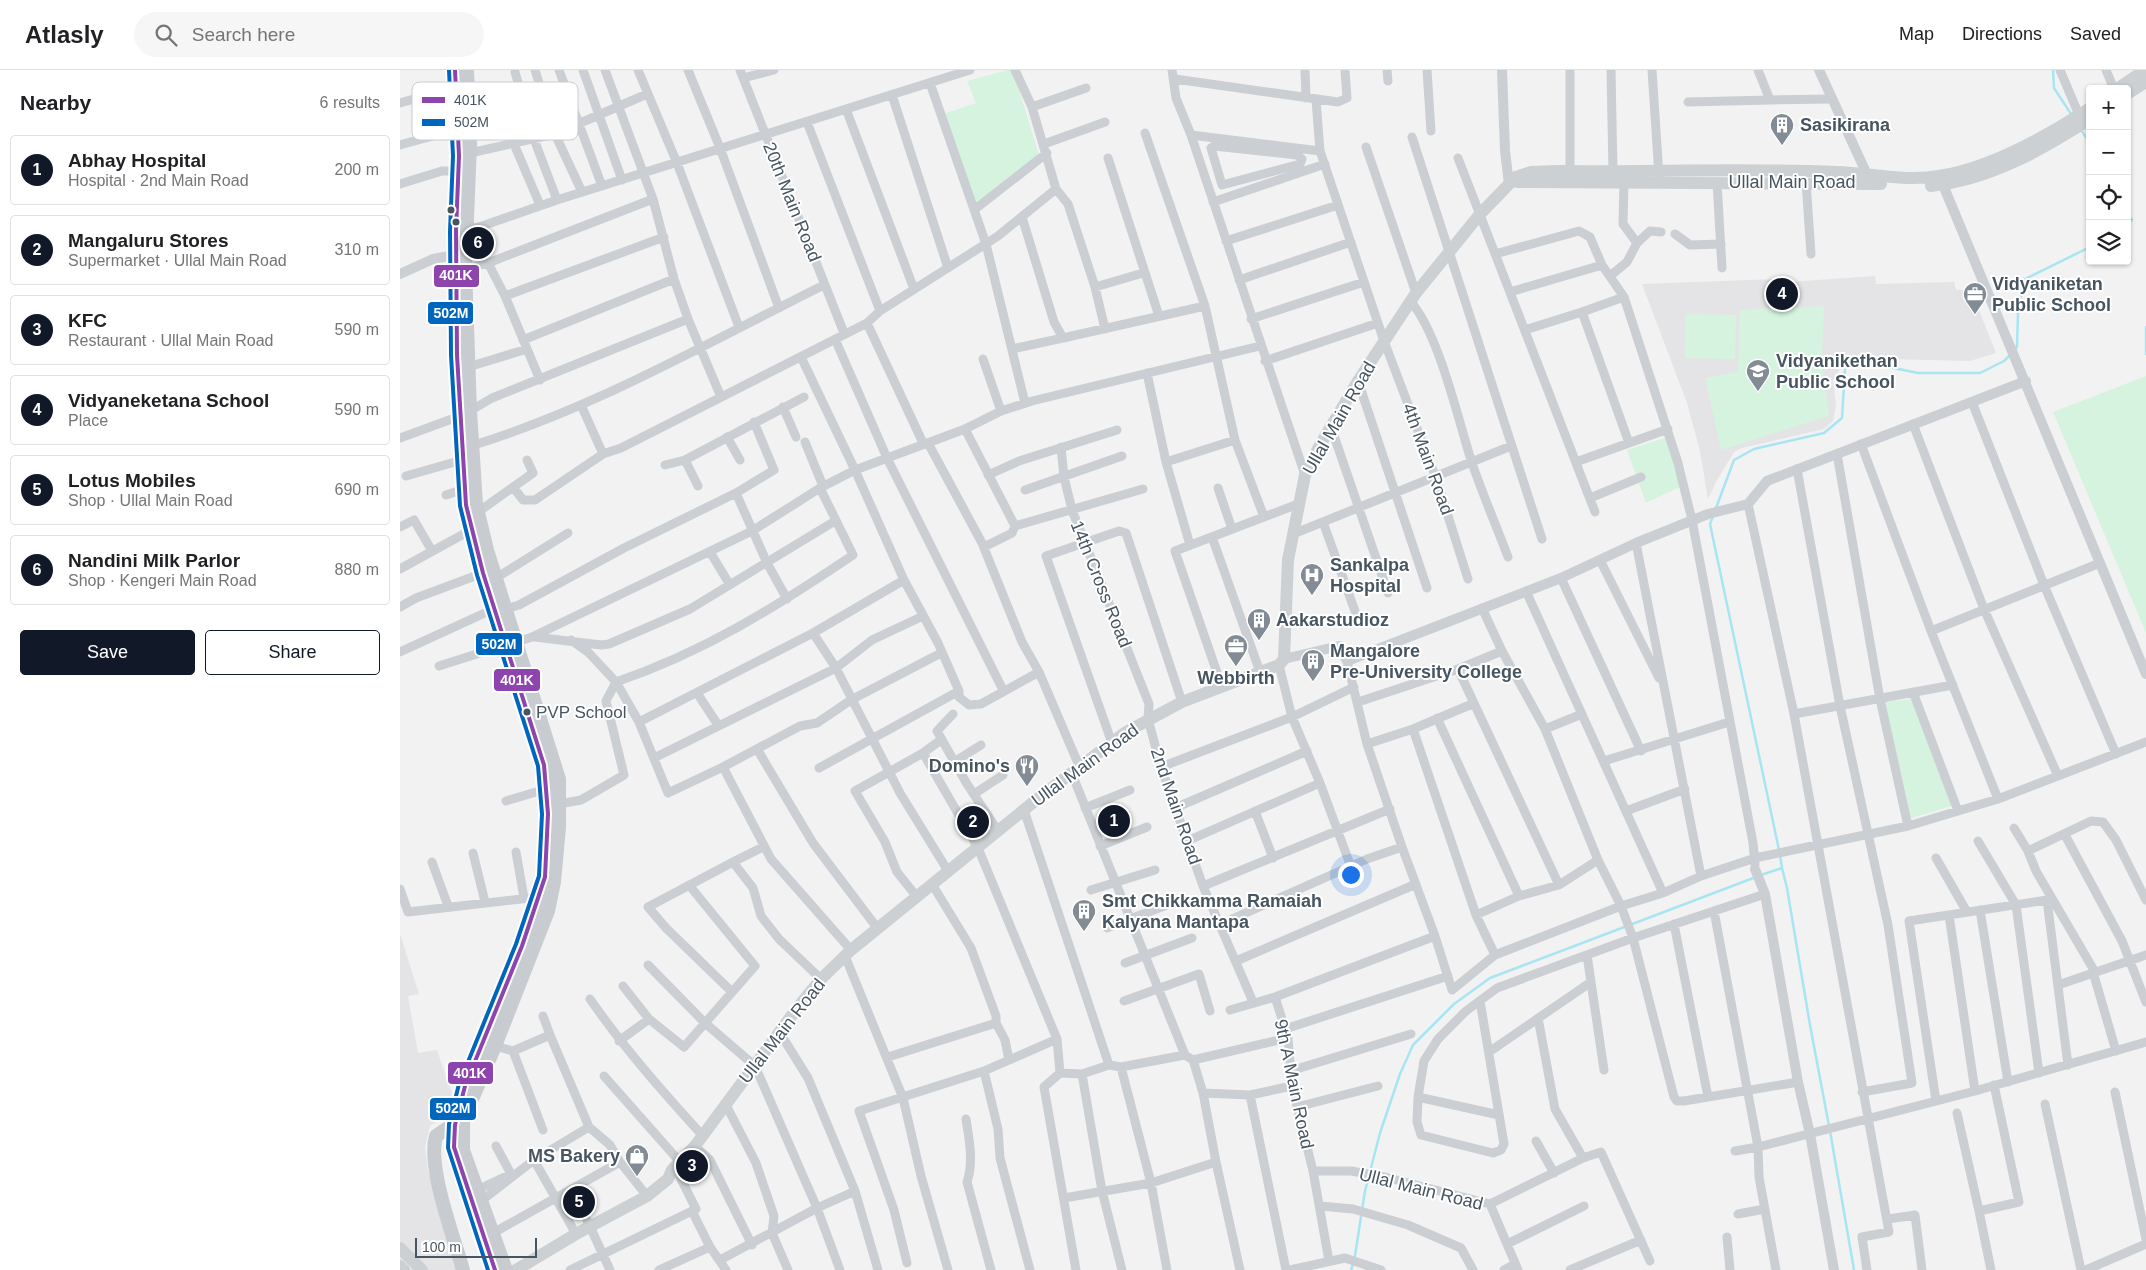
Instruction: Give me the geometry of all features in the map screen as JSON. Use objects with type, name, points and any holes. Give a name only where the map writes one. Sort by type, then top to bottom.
[{"type":"main road","points":[[2127,85],[2144,77]]},
{"type":"main road","points":[[2131,90],[2144,77]]},
{"type":"main road","name":"Ullal Main Road","points":[[506,1270],[645,1193],[695,1146],[821,979],[848,953],[1024,810],[1112,743],[1148,719],[1182,702],[1281,662],[1288,560],[1305,475],[1358,381],[1413,297],[1480,214],[1516,177],[1531,172],[1613,172],[1717,182],[1806,182],[1869,178],[1941,180],[2062,132],[2084,119]]},
{"type":"main road","points":[[458,140],[465,414],[472,446],[478,512],[490,576]]},
{"type":"main road","points":[[461,230],[470,153],[470,140]]},
{"type":"main road","name":"Ullal Main Road","points":[[1509,184],[1532,181],[1624,182],[1659,176],[1837,172],[1869,178]]},
{"type":"main road","points":[[461,253],[465,269],[468,367],[462,460],[464,489],[471,530],[490,576],[501,610],[544,765],[548,814],[545,877],[522,946],[465,1086],[454,1147],[506,1270]]},
{"type":"main road","points":[[506,1270],[463,1150],[459,1124],[495,1046],[548,911],[554,882],[559,804],[559,778],[554,761],[511,643]]},
{"type":"main road","points":[[459,1124],[436,1136],[434,1156],[463,1270]]},
{"type":"main road","points":[[400,1248],[417,1269]]},
{"type":"main road","points":[[400,1266],[404,1270]]},
{"type":"street","points":[[535,70],[539,82]]},
{"type":"street","points":[[559,70],[564,82]]},
{"type":"street","points":[[583,70],[622,180]]},
{"type":"street","points":[[605,70],[653,199],[674,279],[688,319],[721,397]]},
{"type":"street","points":[[638,70],[677,163],[739,328]]},
{"type":"street","points":[[688,70],[720,148],[778,308]]},
{"type":"street","points":[[742,74],[774,70]]},
{"type":"street","points":[[461,230],[970,70]]},
{"type":"street","points":[[1015,70],[1032,107],[1056,189],[1068,204],[1095,287],[1105,329]]},
{"type":"street","points":[[1305,70],[1306,98]]},
{"type":"street","points":[[1305,475],[1265,361],[1191,135],[1176,98],[1174,74],[1316,100],[1345,100],[1347,98],[1345,70]]},
{"type":"street","points":[[1387,70],[1388,81]]},
{"type":"street","points":[[1427,70],[1430,131]]},
{"type":"street","points":[[1502,70],[1505,151],[1509,184]]},
{"type":"street","points":[[1570,70],[1570,172]]},
{"type":"street","points":[[1611,70],[1613,172]]},
{"type":"street","points":[[1652,70],[1659,176]]},
{"type":"street","points":[[1758,70],[1770,100]]},
{"type":"street","points":[[1819,70],[1869,178]]},
{"type":"street","points":[[2060,70],[2084,119]]},
{"type":"street","points":[[2106,70],[2112,85]]},
{"type":"street","points":[[515,72],[518,82]]},
{"type":"street","name":"20th Main Road","points":[[742,74],[844,333]]},
{"type":"street","points":[[930,83],[986,244],[1024,403]]},
{"type":"street","points":[[1032,107],[1086,88]]},
{"type":"street","points":[[580,123],[647,94]]},
{"type":"street","points":[[892,95],[948,268]]},
{"type":"street","points":[[1688,102],[1831,98]]},
{"type":"street","name":"4th Main Road","points":[[1316,100],[1320,151],[1384,341],[1436,478],[1468,579]]},
{"type":"street","points":[[846,109],[914,290]]},
{"type":"street","points":[[578,118],[602,186]]},
{"type":"street","points":[[807,122],[880,311]]},
{"type":"street","points":[[1044,144],[1105,122]]},
{"type":"street","points":[[1145,133],[1205,306],[1235,440],[1264,517]]},
{"type":"street","points":[[1191,135],[1320,151]]},
{"type":"street","points":[[1412,137],[1542,540]]},
{"type":"street","points":[[400,145],[417,140]]},
{"type":"street","points":[[512,140],[540,205]]},
{"type":"street","points":[[470,153],[530,140]]},
{"type":"street","points":[[534,140],[557,200]]},
{"type":"street","points":[[558,140],[582,192]]},
{"type":"street","points":[[1214,146],[1297,156],[1302,159],[1300,164],[1226,186],[1219,184],[1216,168],[1211,148],[1214,146]]},
{"type":"street","points":[[1366,148],[1413,297],[1439,358],[1472,463],[1508,557]]},
{"type":"street","points":[[974,210],[1047,153]]},
{"type":"street","points":[[1108,158],[1159,316]]},
{"type":"street","points":[[1458,158],[1595,512]]},
{"type":"street","points":[[1213,202],[1325,164]]},
{"type":"street","points":[[1202,171],[1216,168]]},
{"type":"street","points":[[400,184],[442,171],[459,171]]},
{"type":"street","points":[[1941,180],[2146,674]]},
{"type":"street","points":[[1624,182],[1623,224],[1637,243]]},
{"type":"street","points":[[1717,182],[1722,268]]},
{"type":"street","points":[[1806,182],[1811,254]]},
{"type":"street","points":[[513,487],[523,500],[534,500],[603,454],[620,448],[867,323],[880,311],[986,244],[1022,218],[1056,189]]},
{"type":"street","points":[[465,269],[488,263],[653,199]]},
{"type":"street","points":[[1226,241],[1338,205]]},
{"type":"street","points":[[1022,218],[1054,322],[1063,338]]},
{"type":"street","points":[[1495,254],[1579,231],[1590,237],[1602,264],[1624,297],[1668,429],[1692,520],[1755,858],[1755,869],[1765,894],[1834,1270]]},
{"type":"street","points":[[1610,276],[1627,262],[1637,243],[1650,231],[1661,232]]},
{"type":"street","points":[[1675,234],[1690,244],[1721,244]]},
{"type":"street","points":[[505,296],[664,237]]},
{"type":"street","points":[[1238,280],[1351,242]]},
{"type":"street","points":[[400,274],[433,259],[461,253]]},
{"type":"street","points":[[488,263],[505,296],[540,380]]},
{"type":"street","points":[[1510,292],[1602,264]]},
{"type":"street","points":[[1095,287],[1144,273]]},
{"type":"street","points":[[523,340],[674,279]]},
{"type":"street","points":[[1251,319],[1364,282]]},
{"type":"street","points":[[472,446],[507,435],[581,405],[700,349],[824,285]]},
{"type":"street","points":[[1525,330],[1624,297]]},
{"type":"street","points":[[1012,349],[1205,306]]},
{"type":"street","points":[[1582,312],[1629,443]]},
{"type":"street","points":[[400,438],[465,414],[492,398],[688,319]]},
{"type":"street","points":[[1265,361],[1378,322]]},
{"type":"street","points":[[867,323],[923,443]]},
{"type":"street","points":[[835,339],[888,458],[1003,690]]},
{"type":"street","points":[[439,666],[532,637],[752,531],[822,487],[855,470],[923,443],[965,429],[1002,411],[1024,403],[1260,346]]},
{"type":"street","points":[[468,367],[527,349]]},
{"type":"street","points":[[801,358],[855,470],[904,580],[938,643],[959,691],[959,697],[969,705],[981,704],[1038,672]]},
{"type":"street","points":[[984,359],[1002,411]]},
{"type":"street","points":[[1147,373],[1166,462],[1190,545]]},
{"type":"street","points":[[1358,381],[1427,588]]},
{"type":"street","points":[[1347,661],[1561,578],[1636,543],[1692,520],[1748,504],[1767,480],[2026,381]]},
{"type":"street","points":[[666,465],[685,460],[804,397]]},
{"type":"street","points":[[1972,402],[2044,585],[2116,754]]},
{"type":"street","points":[[581,405],[603,454]]},
{"type":"street","points":[[783,407],[796,437]]},
{"type":"street","points":[[400,652],[486,612],[518,605],[624,548],[736,493],[774,470],[754,422]]},
{"type":"street","points":[[1913,424],[1984,609],[2058,776]]},
{"type":"street","points":[[1331,427],[1388,593]]},
{"type":"street","points":[[965,429],[1015,526]]},
{"type":"street","points":[[1576,462],[1668,429]]},
{"type":"street","points":[[988,475],[1019,461],[1117,430]]},
{"type":"street","points":[[726,437],[740,460]]},
{"type":"street","points":[[1166,462],[1235,440]]},
{"type":"street","points":[[559,804],[581,800],[624,775],[606,701],[616,682],[690,653],[753,620],[853,555],[835,521],[805,442]]},
{"type":"street","points":[[923,443],[928,443],[984,547],[1022,642],[1038,672],[1076,771],[1085,808],[1158,989],[1203,1094],[1240,1270]]},
{"type":"street","points":[[1862,444],[1931,631],[1998,799]]},
{"type":"street","points":[[1293,534],[1357,507],[1436,478],[1511,446]]},
{"type":"street","name":"14th Cross Road","points":[[1061,447],[1064,476],[1072,510],[1149,704],[1148,719]]},
{"type":"street","points":[[1837,454],[1880,698],[1908,826]]},
{"type":"street","points":[[1025,490],[1122,456]]},
{"type":"street","points":[[406,476],[462,460]]},
{"type":"street","points":[[478,512],[533,473],[527,460]]},
{"type":"street","points":[[685,460],[698,486]]},
{"type":"street","points":[[1797,469],[1840,706],[1888,925],[1912,1083],[1862,1092]]},
{"type":"street","points":[[1590,498],[1640,477]]},
{"type":"street","points":[[1218,488],[1232,529]]},
{"type":"street","points":[[446,495],[464,489]]},
{"type":"street","points":[[984,547],[1012,532],[1015,526],[1143,489]]},
{"type":"street","points":[[736,493],[767,563],[787,599]]},
{"type":"street","points":[[1222,686],[1175,551],[1298,504]]},
{"type":"street","points":[[1748,504],[1794,714],[1867,1120],[1888,1219],[1889,1232],[1862,1237],[1868,1270]]},
{"type":"street","points":[[400,527],[414,520],[432,551]]},
{"type":"street","points":[[532,637],[609,644],[690,609],[835,521]]},
{"type":"street","points":[[1323,522],[1356,614]]},
{"type":"street","points":[[400,569],[471,530]]},
{"type":"street","points":[[1112,743],[1046,556],[1119,531],[1126,533],[1182,702]]},
{"type":"street","points":[[400,607],[416,598],[490,576],[568,533]]},
{"type":"street","points":[[1212,536],[1260,672]]},
{"type":"street","points":[[1636,543],[1676,739],[1700,876]]},
{"type":"street","points":[[710,552],[730,585]]},
{"type":"street","points":[[1600,560],[1665,689]]},
{"type":"street","points":[[1931,631],[2100,563]]},
{"type":"street","points":[[1561,578],[1641,751]]},
{"type":"street","points":[[639,722],[812,633],[904,580]]},
{"type":"street","points":[[1526,590],[1662,893]]},
{"type":"street","points":[[1482,608],[1502,651],[1545,729],[1598,860],[1622,908],[1632,935],[1674,1097],[1677,1101],[1798,1082]]},
{"type":"street","points":[[654,758],[718,725],[777,699],[836,668],[872,640],[923,616]]},
{"type":"street","points":[[812,633],[836,668],[900,793],[948,871]]},
{"type":"street","points":[[571,640],[588,652],[616,682],[639,722],[668,793],[723,767],[800,726],[817,723],[851,700],[941,653]]},
{"type":"street","points":[[1351,866],[1320,783],[1292,717],[1281,662],[1339,646],[1347,661],[1367,744],[1402,847],[1436,936],[1452,990],[1495,955],[1662,893],[1700,876],[1755,858],[1817,843],[1908,826],[1998,799],[2146,742]]},
{"type":"street","points":[[1358,702],[1458,669],[1502,651]]},
{"type":"street","points":[[1458,669],[1472,704],[1559,885]]},
{"type":"street","points":[[1794,714],[1953,685]]},
{"type":"street","points":[[1161,766],[1292,717],[1354,687]]},
{"type":"street","points":[[819,768],[959,691]]},
{"type":"street","points":[[1913,692],[1958,811]]},
{"type":"street","points":[[697,693],[718,725]]},
{"type":"street","points":[[1367,744],[1413,729],[1472,704]]},
{"type":"street","points":[[953,714],[936,729],[954,762],[998,831]]},
{"type":"street","points":[[1545,729],[1582,714]]},
{"type":"street","points":[[1437,718],[1519,896]]},
{"type":"street","name":"2nd Main Road","points":[[1148,719],[1161,766],[1203,886],[1253,1002]]},
{"type":"street","points":[[1604,761],[1729,722]]},
{"type":"street","points":[[1413,729],[1476,915],[1495,955]]},
{"type":"street","points":[[917,897],[897,872],[885,842],[855,791],[923,753],[938,742]]},
{"type":"street","points":[[954,762],[981,745]]},
{"type":"street","points":[[757,749],[813,842],[878,929]]},
{"type":"street","points":[[1175,808],[1307,751]]},
{"type":"street","points":[[923,753],[978,848],[1058,1039],[1060,1073]]},
{"type":"street","points":[[723,767],[763,847],[771,859],[848,953],[903,1098],[921,1176],[948,1270]]},
{"type":"street","points":[[974,794],[1003,776]]},
{"type":"street","points":[[1187,842],[1320,783]]},
{"type":"street","points":[[506,801],[546,789]]},
{"type":"street","points":[[1626,811],[1685,789]]},
{"type":"street","points":[[1085,808],[1130,790]]},
{"type":"street","points":[[1203,886],[1390,809]]},
{"type":"street","points":[[1024,810],[1109,1066]]},
{"type":"street","points":[[1255,812],[1273,858]]},
{"type":"street","points":[[2028,851],[2091,821],[2098,820],[2103,822],[2116,840],[2146,900]]},
{"type":"street","points":[[1100,846],[1148,827]]},
{"type":"street","points":[[2014,828],[2028,851],[2036,871],[2094,972],[2116,1051]]},
{"type":"street","points":[[2065,835],[2122,941],[2146,1002]]},
{"type":"street","points":[[1978,841],[2016,905],[2039,1073]]},
{"type":"street","points":[[732,992],[666,928],[648,907],[763,847]]},
{"type":"street","points":[[1221,924],[1351,866],[1402,847]]},
{"type":"street","points":[[516,852],[524,898]]},
{"type":"street","points":[[473,853],[485,902]]},
{"type":"street","points":[[1936,858],[1967,912]]},
{"type":"street","points":[[1476,915],[1519,896],[1559,885],[1598,860]]},
{"type":"street","points":[[432,862],[448,906]]},
{"type":"street","points":[[733,862],[753,888],[761,916],[779,939],[821,979]]},
{"type":"street","points":[[1091,890],[1155,870]]},
{"type":"street","points":[[932,884],[971,948],[996,1016],[996,1023],[1005,1040],[1009,1060]]},
{"type":"street","points":[[1236,961],[1416,884]]},
{"type":"street","points":[[623,986],[648,1019],[684,1047],[755,966],[689,885]]},
{"type":"street","points":[[400,889],[408,912],[539,897]]},
{"type":"street","points":[[1480,1002],[1504,1144],[1501,1150],[1493,1153],[1421,1135],[1417,1122],[1418,1097],[1424,1061],[1438,1039],[1466,1012],[1497,988],[1587,955],[1632,935],[1674,924],[1765,894]]},
{"type":"street","points":[[1936,1101],[1909,920],[2047,900],[2068,1064]]},
{"type":"street","points":[[1107,928],[1177,901]]},
{"type":"street","points":[[1980,910],[2008,1082]]},
{"type":"street","points":[[1714,911],[1749,1090],[1758,1147],[1759,1177],[1776,1270]]},
{"type":"street","points":[[1949,915],[1975,1091]]},
{"type":"street","points":[[1674,924],[1708,1096]]},
{"type":"street","points":[[1230,1010],[1275,997],[1436,936]]},
{"type":"street","points":[[1125,963],[1192,938]]},
{"type":"street","points":[[1587,955],[1604,1070]]},
{"type":"street","points":[[2058,985],[2146,955]]},
{"type":"street","points":[[648,965],[706,1023],[755,1066],[818,1208],[840,1270]]},
{"type":"street","points":[[1124,1001],[1199,974],[1210,1010]]},
{"type":"street","points":[[1076,1270],[1044,1087],[1060,1073],[1082,1074],[1109,1066],[1121,1067],[1189,1058],[1286,1034],[1448,976]]},
{"type":"street","points":[[1489,1052],[1591,982]]},
{"type":"street","name":"9th A Main Road","points":[[1275,997],[1286,1034],[1292,1086],[1313,1171],[1329,1261]]},
{"type":"street","points":[[590,999],[619,1042],[702,1135]]},
{"type":"street","points":[[543,1016],[589,1127],[610,1145],[620,1162],[645,1193]]},
{"type":"street","points":[[1538,1018],[1555,1109],[1583,1158]]},
{"type":"street","points":[[619,1042],[648,1019]]},
{"type":"street","points":[[888,1057],[996,1023]]},
{"type":"street","points":[[780,1032],[808,1078],[855,1191],[878,1270]]},
{"type":"street","points":[[1290,1071],[1411,1034]]},
{"type":"street","points":[[495,1046],[513,1051],[550,1036]]},
{"type":"street","points":[[907,1263],[894,1210],[859,1111],[984,1071],[1058,1039]]},
{"type":"street","points":[[1735,1151],[1867,1120],[2146,1042]]},
{"type":"street","points":[[513,1051],[543,1130]]},
{"type":"street","points":[[1121,1067],[1151,1183],[1167,1270]]},
{"type":"street","points":[[984,1071],[998,1129],[1000,1158],[1030,1270]]},
{"type":"street","points":[[1082,1074],[1102,1190],[1122,1270]]},
{"type":"street","points":[[604,1076],[675,1166],[696,1209]]},
{"type":"street","points":[[1979,1211],[2019,1202],[1994,1085]]},
{"type":"street","points":[[1203,1094],[1250,1095],[1292,1086]]},
{"type":"street","points":[[1297,1107],[1378,1086]]},
{"type":"street","points":[[2115,1092],[2146,1239]]},
{"type":"street","points":[[1250,1095],[1286,1270]]},
{"type":"street","points":[[1418,1097],[1499,1115]]},
{"type":"street","points":[[2045,1104],[2081,1270]]},
{"type":"street","points":[[726,1105],[756,1163],[774,1216],[772,1233],[788,1270]]},
{"type":"street","points":[[1957,1114],[1991,1270]]},
{"type":"street","points":[[966,1119],[970,1144],[970,1174],[967,1182],[991,1270]]},
{"type":"street","points":[[479,1196],[589,1127]]},
{"type":"street","points":[[1536,1141],[1554,1173]]},
{"type":"street","points":[[479,1196],[511,1174],[496,1146]]},
{"type":"street","points":[[695,1146],[710,1160],[752,1244]]},
{"type":"street","points":[[1490,1204],[1583,1158],[1601,1152],[1650,1261]]},
{"type":"street","points":[[534,1160],[575,1231]]},
{"type":"street","points":[[493,1232],[620,1162]]},
{"type":"street","points":[[1064,1198],[1151,1183],[1216,1162]]},
{"type":"street","name":"Ullal Main Road","points":[[1313,1171],[1350,1171],[1369,1174],[1490,1204],[1516,1267]]},
{"type":"street","points":[[720,1260],[818,1208],[855,1191]]},
{"type":"street","points":[[1320,1206],[1353,1208],[1408,1224],[1461,1248],[1472,1270]]},
{"type":"street","points":[[1506,1244],[1584,1206]]},
{"type":"street","points":[[1738,1214],[1765,1209]]},
{"type":"street","points":[[570,1270],[692,1211],[710,1247],[726,1270]]},
{"type":"street","points":[[1888,1219],[1915,1215],[1922,1270]]},
{"type":"street","points":[[589,1223],[610,1270]]},
{"type":"street","points":[[1727,1237],[1730,1270]]},
{"type":"street","points":[[1570,1270],[1641,1240]]},
{"type":"street","points":[[2086,1270],[2146,1244]]},
{"type":"street","points":[[659,1270],[710,1247]]},
{"type":"street","points":[[1290,1270],[1302,1269],[1345,1258],[1356,1260],[1369,1268],[1381,1270]]},
{"type":"street","points":[[1504,1270],[1516,1267]]},
{"type":"shaded area","name":"Vidyanikethan Public School","points":[[1875,276],[1876,284],[1954,282],[1956,290],[1971,290],[1996,353],[1970,361],[1847,358],[1833,380],[1836,406],[1833,421],[1824,429],[1742,448],[1734,452],[1708,499],[1700,451],[1687,403],[1642,284],[1776,279],[1775,283]]},
{"type":"shaded area","points":[[400,934],[419,994],[408,996],[418,1053],[437,1050],[452,1094],[445,1116],[430,1126],[425,1147],[428,1171],[437,1199],[465,1270],[400,1270]]},
{"type":"green space","points":[[1013,70],[1039,155],[976,203],[943,114],[976,103],[967,81]]},
{"type":"green space","points":[[1824,306],[1822,359],[1829,416],[1721,450],[1705,378],[1738,372],[1740,310]]},
{"type":"green space","points":[[1686,314],[1736,315],[1735,359],[1685,358]]},
{"type":"green space","points":[[2146,376],[2146,633],[2053,412]]},
{"type":"green space","points":[[1667,437],[1680,487],[1646,503],[1627,450]]},
{"type":"green space","points":[[1911,699],[1952,806],[1911,818],[1885,702]]},
{"type":"waterway","points":[[2053,70],[2054,88],[2071,114]]},
{"type":"waterway","points":[[2081,130],[2086,137]]},
{"type":"waterway","points":[[2014,350],[2017,347],[2018,313],[2023,280],[2086,249]]},
{"type":"waterway","points":[[2146,327],[2146,354]]},
{"type":"waterway","points":[[1716,508],[1734,460],[1754,449],[1824,433],[1842,418],[1845,369],[1855,360],[1918,373],[1980,373],[2004,361],[2011,354]]},
{"type":"waterway","points":[[1713,516],[1710,524],[1779,850]]},
{"type":"waterway","points":[[1761,875],[1782,868],[1780,855]]},
{"type":"waterway","points":[[1782,868],[1829,1126]]},
{"type":"waterway","points":[[1351,1270],[1354,1262],[1365,1191],[1380,1133],[1400,1074],[1413,1045],[1454,1004],[1490,978],[1756,877]]},
{"type":"waterway","points":[[1830,1131],[1854,1270]]},
{"type":"transit line","name":"502M","points":[[449,70],[450,82]]},
{"type":"transit line","name":"401K","points":[[455,70],[456,82]]},
{"type":"transit line","name":"502M","points":[[452,140],[450,231],[451,355],[460,506],[477,575],[538,766],[542,814],[539,876],[516,944],[459,1084],[449,1124],[448,1148],[488,1270]]},
{"type":"transit line","name":"401K","points":[[458,140],[456,231],[457,355],[466,505],[483,573],[544,765],[548,814],[545,877],[522,946],[465,1086],[455,1125],[454,1147],[495,1270]]},
{"type":"place","name":"Sasikirana","points":[[1782,146]]},
{"type":"place","name":"Nandini Milk Parlor","points":[[478,243]]},
{"type":"place","name":"Vidyaneketana School","points":[[1782,294]]},
{"type":"place","name":"Vidyaniketan Public School","points":[[1975,315]]},
{"type":"place","name":"Vidyanikethan Public School","points":[[1758,392]]},
{"type":"place","name":"Sankalpa Hospital","points":[[1312,596]]},
{"type":"place","name":"Aakarstudioz","points":[[1259,641]]},
{"type":"place","name":"Webbirth","points":[[1236,667]]},
{"type":"place","name":"Mangalore Pre-University College","points":[[1313,682]]},
{"type":"place","name":"PVP School","points":[[527,712]]},
{"type":"place","name":"Domino's","points":[[1027,787]]},
{"type":"place","name":"Abhay Hospital","points":[[1114,821]]},
{"type":"place","name":"Mangaluru Stores","points":[[973,822]]},
{"type":"place","name":"Smt Chikkamma Ramaiah Kalyana Mantapa","points":[[1084,932]]},
{"type":"place","name":"KFC","points":[[692,1166]]},
{"type":"place","name":"MS Bakery","points":[[637,1177]]},
{"type":"place","name":"Lotus Mobiles","points":[[579,1202]]}]
